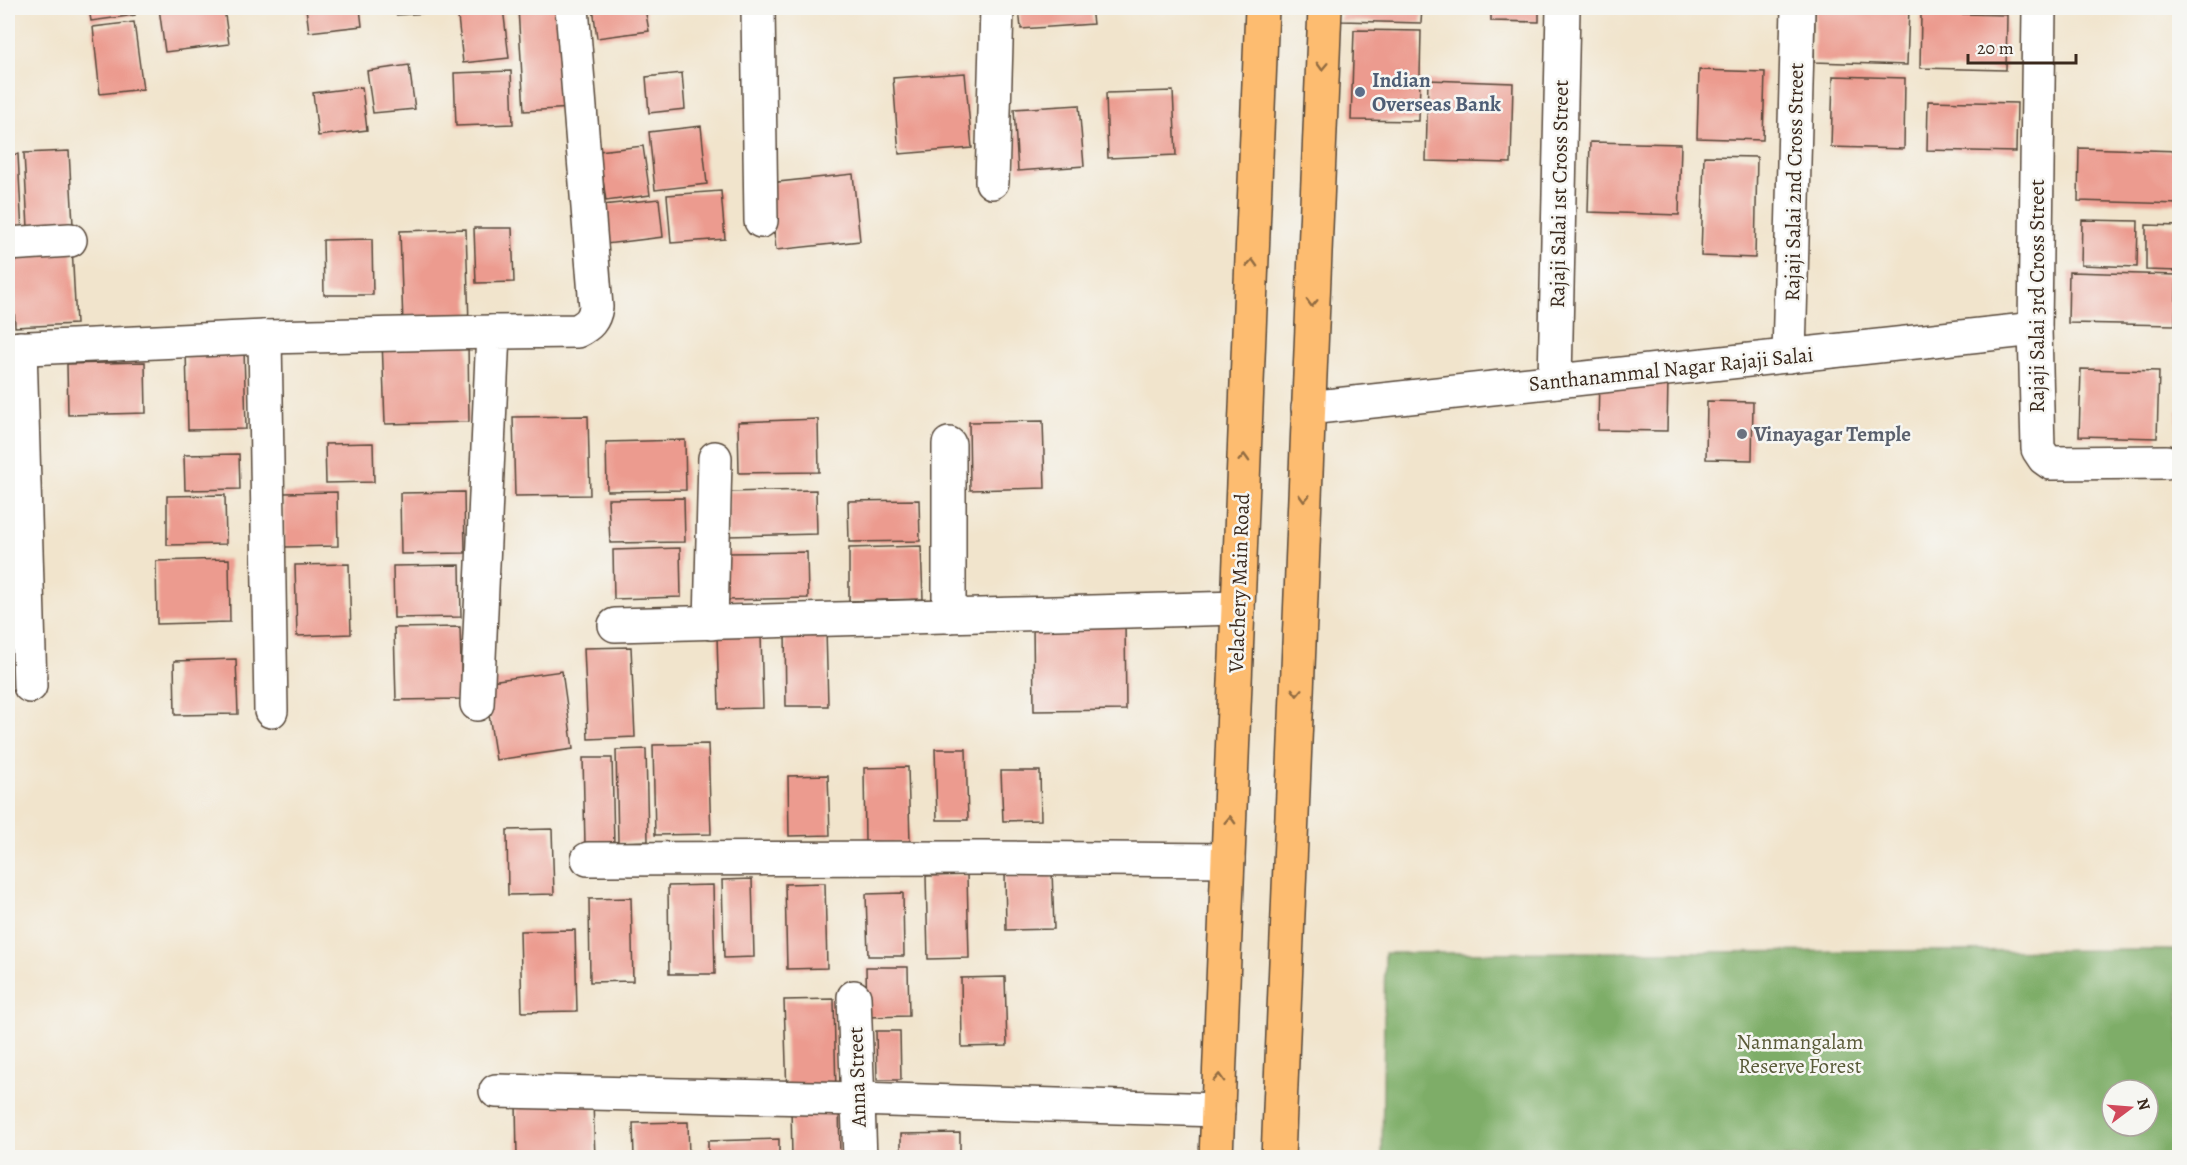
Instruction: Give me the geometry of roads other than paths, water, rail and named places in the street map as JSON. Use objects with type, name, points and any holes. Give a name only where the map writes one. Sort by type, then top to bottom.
[{"type":"main road","name":"Velachery Main Road","points":[[1216,1158],[1262,8]]},
{"type":"main road","points":[[1278,1158],[1324,8]]},
{"type":"street","points":[[30,686],[14,348],[265,337],[578,331],[588,326],[594,317],[596,307],[572,8]]},
{"type":"street","points":[[758,8],[761,221]]},
{"type":"street","points":[[992,182],[997,8]]},
{"type":"street","name":"Rajaji Salai 1st Cross Street","points":[[1555,381],[1563,8]]},
{"type":"street","name":"Rajaji Salai 2nd Cross Street","points":[[1789,356],[1798,8]]},
{"type":"street","name":"Rajaji Salai 3rd Cross Street","points":[[2039,8],[2035,329],[2038,449],[2051,463],[2166,462]]},
{"type":"street","points":[[8,244],[70,240]]},
{"type":"street","name":"Santhanammal Nagar Rajaji Salai","points":[[1308,408],[2035,329]]},
{"type":"street","points":[[477,704],[494,332]]},
{"type":"street","points":[[265,337],[270,711]]},
{"type":"street","points":[[949,444],[949,616]]},
{"type":"street","points":[[711,623],[715,458]]},
{"type":"street","points":[[615,626],[1238,608]]},
{"type":"street","points":[[588,859],[1228,860]]},
{"type":"street","name":"Anna Street","points":[[854,997],[860,1158]]},
{"type":"street","points":[[496,1091],[1218,1110]]},
{"type":"place","name":"Indian Overseas Bank","points":[[1360,92]]},
{"type":"place","name":"Vinayagar Temple","points":[[1742,434]]},
{"type":"park label","name":"Nanmangalam Reserve Forest","points":[[1800,1054]]}]
